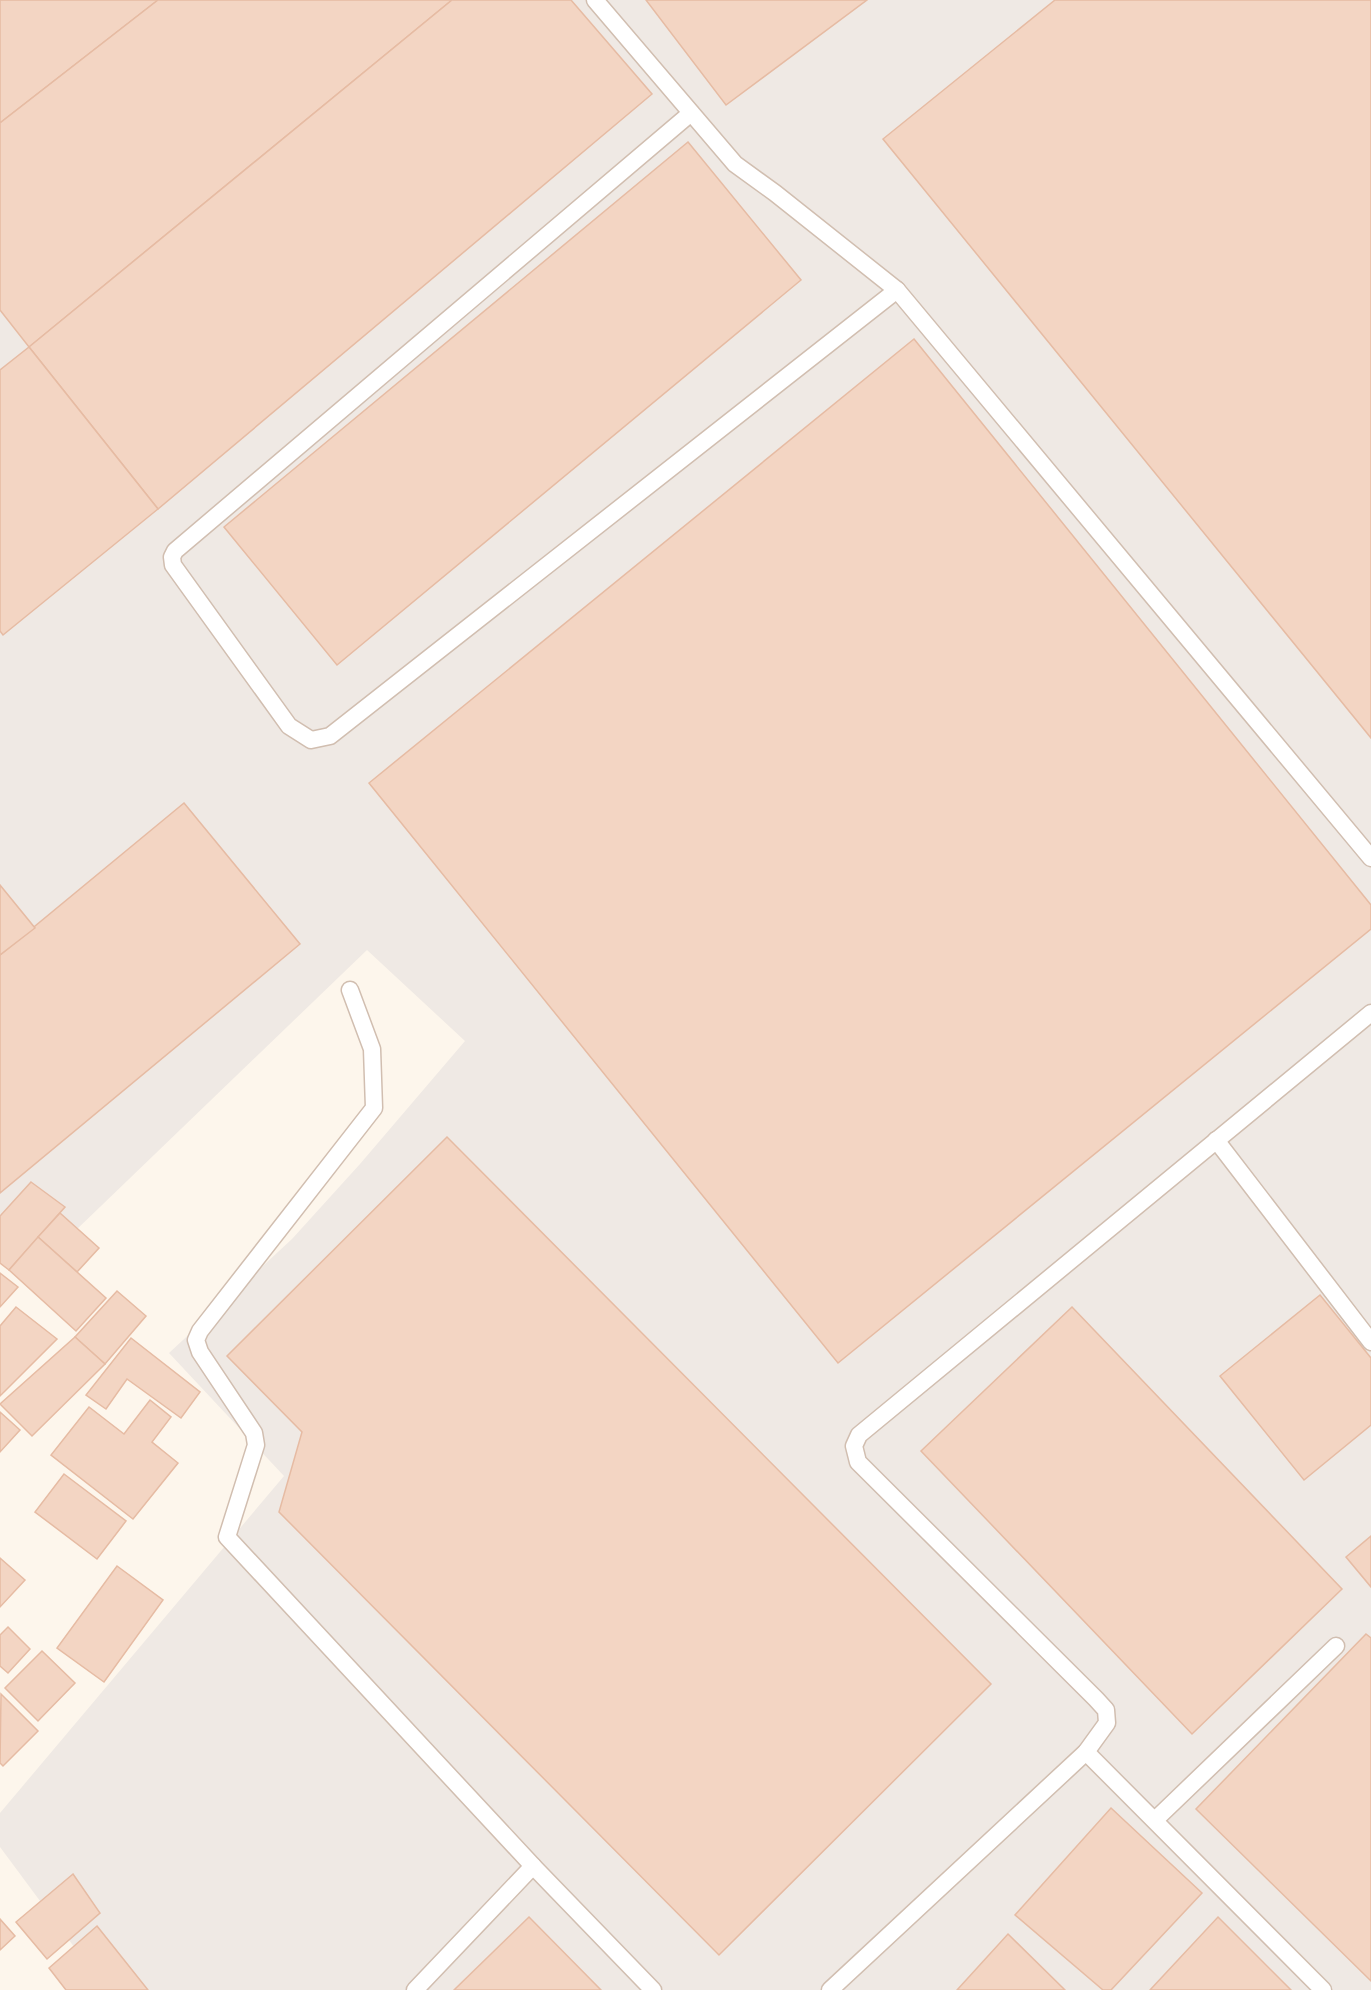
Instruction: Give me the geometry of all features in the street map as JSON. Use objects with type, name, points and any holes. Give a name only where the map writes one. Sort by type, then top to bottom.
[{"type":"lane","points":[[595,0],[735,164],[897,290],[1371,858]]},
{"type":"lane","points":[[691,113],[175,551],[172,557],[173,565],[289,726],[311,740],[330,736],[897,290]]},
{"type":"lane","points":[[350,990],[372,1049],[374,1108],[200,1331],[196,1340],[200,1352],[254,1433],[256,1445],[227,1537],[533,1866],[653,1990]]},
{"type":"lane","points":[[830,1990],[1086,1752],[1107,1722],[1106,1710],[858,1462],[854,1446],[858,1435],[1371,1012]]},
{"type":"lane","points":[[1216,1140],[1371,1342]]},
{"type":"lane","points":[[1155,1821],[1336,1646]]},
{"type":"lane","points":[[1086,1752],[1323,1990]]},
{"type":"lane","points":[[415,1990],[533,1866]]},
{"type":"shaded area","points":[[0,0],[1371,0],[1371,1990],[106,1990],[0,1847],[0,1813],[284,1476],[169,1353],[292,1239],[360,1164],[465,1041],[367,950],[74,1232],[0,1262]]},
{"type":"building","points":[[0,0],[158,0],[0,123]]},
{"type":"building","points":[[158,0],[452,0],[29,347],[0,310],[0,123]]},
{"type":"building","points":[[452,0],[571,0],[652,94],[158,509],[29,347]]},
{"type":"building","points":[[646,0],[867,0],[726,105]]},
{"type":"building","points":[[1055,0],[1371,0],[1371,738],[883,139]]},
{"type":"building","points":[[688,142],[801,280],[337,665],[224,527]]},
{"type":"building","points":[[914,339],[1371,905],[1371,929],[838,1363],[369,783]]},
{"type":"building","points":[[29,347],[158,509],[3,635],[0,631],[0,370]]},
{"type":"building","points":[[184,803],[300,944],[0,1193],[0,955]]},
{"type":"building","points":[[0,885],[35,928],[0,955]]},
{"type":"building","points":[[447,1137],[991,1684],[719,1955],[279,1512],[302,1432],[227,1356]]},
{"type":"building","points":[[31,1182],[65,1207],[9,1270],[0,1263],[0,1216]]},
{"type":"building","points":[[60,1213],[99,1248],[77,1272],[38,1237]]},
{"type":"building","points":[[38,1237],[106,1298],[76,1331],[9,1270]]},
{"type":"building","points":[[0,1273],[18,1287],[0,1307]]},
{"type":"building","points":[[117,1291],[146,1316],[105,1364],[75,1337]]},
{"type":"building","points":[[1320,1295],[1371,1358],[1371,1425],[1304,1480],[1220,1376]]},
{"type":"building","points":[[16,1307],[57,1339],[0,1396],[0,1326]]},
{"type":"building","points":[[1072,1307],[1342,1589],[1192,1734],[921,1451]]},
{"type":"building","points":[[75,1337],[105,1364],[32,1436],[0,1404]]},
{"type":"building","points":[[131,1338],[200,1392],[181,1418],[127,1379],[106,1409],[86,1395]]},
{"type":"building","points":[[150,1400],[171,1417],[152,1442],[178,1463],[133,1519],[51,1455],[89,1407],[124,1434]]},
{"type":"building","points":[[0,1412],[20,1430],[0,1452]]},
{"type":"building","points":[[64,1474],[126,1521],[97,1559],[35,1512]]},
{"type":"building","points":[[1371,1536],[1371,1587],[1346,1557]]},
{"type":"building","points":[[0,1558],[25,1580],[0,1607]]},
{"type":"building","points":[[117,1566],[163,1600],[104,1682],[57,1648]]},
{"type":"building","points":[[8,1627],[30,1649],[8,1673],[0,1666],[0,1635]]},
{"type":"building","points":[[1366,1634],[1371,1638],[1371,1981],[1196,1809]]},
{"type":"building","points":[[42,1651],[75,1683],[38,1721],[5,1688]]},
{"type":"building","points":[[1,1694],[38,1731],[3,1766],[0,1763]]},
{"type":"building","points":[[1111,1808],[1202,1893],[1111,1990],[1103,1990],[1015,1915]]},
{"type":"building","points":[[73,1874],[100,1913],[47,1959],[16,1922]]},
{"type":"building","points":[[529,1917],[601,1990],[454,1990]]},
{"type":"building","points":[[1218,1917],[1291,1990],[1150,1990]]},
{"type":"building","points":[[0,1919],[15,1936],[0,1950]]},
{"type":"building","points":[[97,1926],[148,1990],[66,1990],[49,1968]]},
{"type":"building","points":[[1008,1934],[1065,1990],[957,1990]]}]
